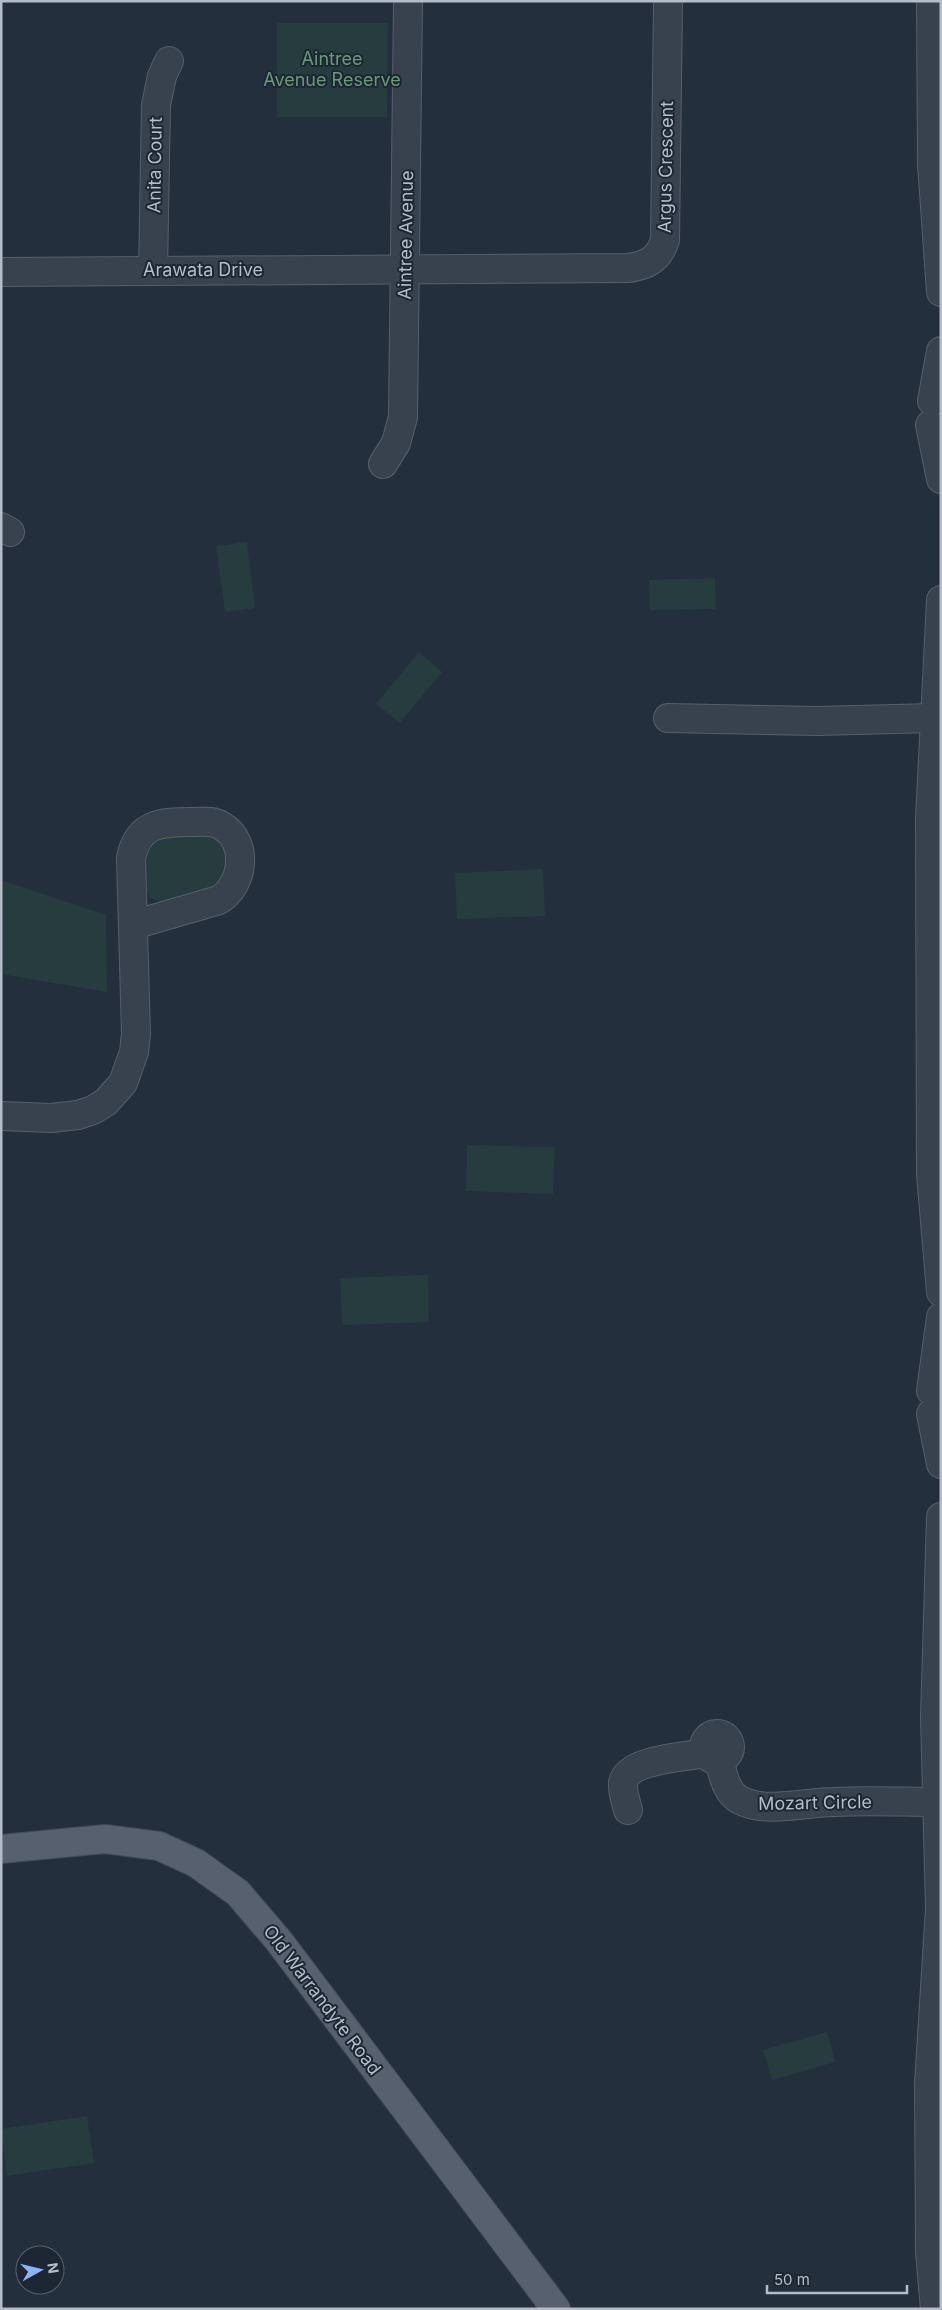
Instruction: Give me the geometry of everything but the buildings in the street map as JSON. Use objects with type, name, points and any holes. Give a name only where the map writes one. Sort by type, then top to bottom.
[{"type":"main road","name":"Old Warrandyte Road","points":[[1,1849],[104,1838],[159,1846],[196,1863],[238,1893],[279,1941],[556,2309]]},
{"type":"street","name":"Aintree Avenue","points":[[383,464],[396,443],[403,417],[408,1]]},
{"type":"street","name":"Argus Crescent","points":[[406,269],[627,268],[646,264],[656,258],[663,247],[666,231],[668,1]]},
{"type":"street","points":[[931,1],[932,164],[941,292]]},
{"type":"street","name":"Anita Court","points":[[153,271],[156,105],[162,76],[169,61]]},
{"type":"street","name":"Arawata Drive","points":[[1,272],[406,269]]},
{"type":"street","points":[[941,351],[936,414],[941,479]]},
{"type":"street","points":[[941,600],[930,819],[931,1164],[932,1200],[941,1292]]},
{"type":"street","points":[[668,718],[817,721],[934,718]]},
{"type":"street","points":[[1,1116],[51,1118],[78,1115],[93,1110],[106,1102],[124,1083],[134,1052],[136,1034],[131,858],[133,847],[140,835],[157,824],[170,822],[212,822],[228,830],[238,848],[240,865],[237,881],[226,896],[219,900],[133,925]]},
{"type":"street","points":[[941,1316],[936,1403],[941,1464]]},
{"type":"street","points":[[935,2309],[930,2252],[940,1917],[939,1807],[935,1717],[941,1517]]},
{"type":"street","name":"Mozart Circle","points":[[628,1810],[623,1785],[625,1778],[632,1770],[666,1759],[712,1757],[734,1796],[739,1800],[758,1806],[834,1802],[939,1807]]},
{"type":"green space","name":"Aintree Avenue Reserve","points":[[277,23],[388,23],[387,117],[277,117]]},
{"type":"green space","points":[[247,542],[255,608],[225,612],[216,546]]},
{"type":"green space","points":[[715,578],[716,609],[650,610],[649,580]]},
{"type":"green space","points":[[419,652],[442,672],[400,723],[376,704]]},
{"type":"green space","points":[[214,834],[228,849],[224,884],[164,904],[151,898],[143,886],[144,848],[152,837]]},
{"type":"green space","points":[[543,869],[545,916],[457,919],[455,873]]},
{"type":"green space","points":[[1,880],[106,915],[107,992],[1,974]]},
{"type":"green space","points":[[467,1145],[555,1147],[553,1194],[466,1191]]},
{"type":"green space","points":[[428,1275],[429,1322],[342,1325],[340,1278]]},
{"type":"green space","points":[[827,2032],[835,2062],[772,2080],[763,2050]]},
{"type":"green space","points":[[87,2116],[94,2163],[7,2176],[1,2129]]}]
